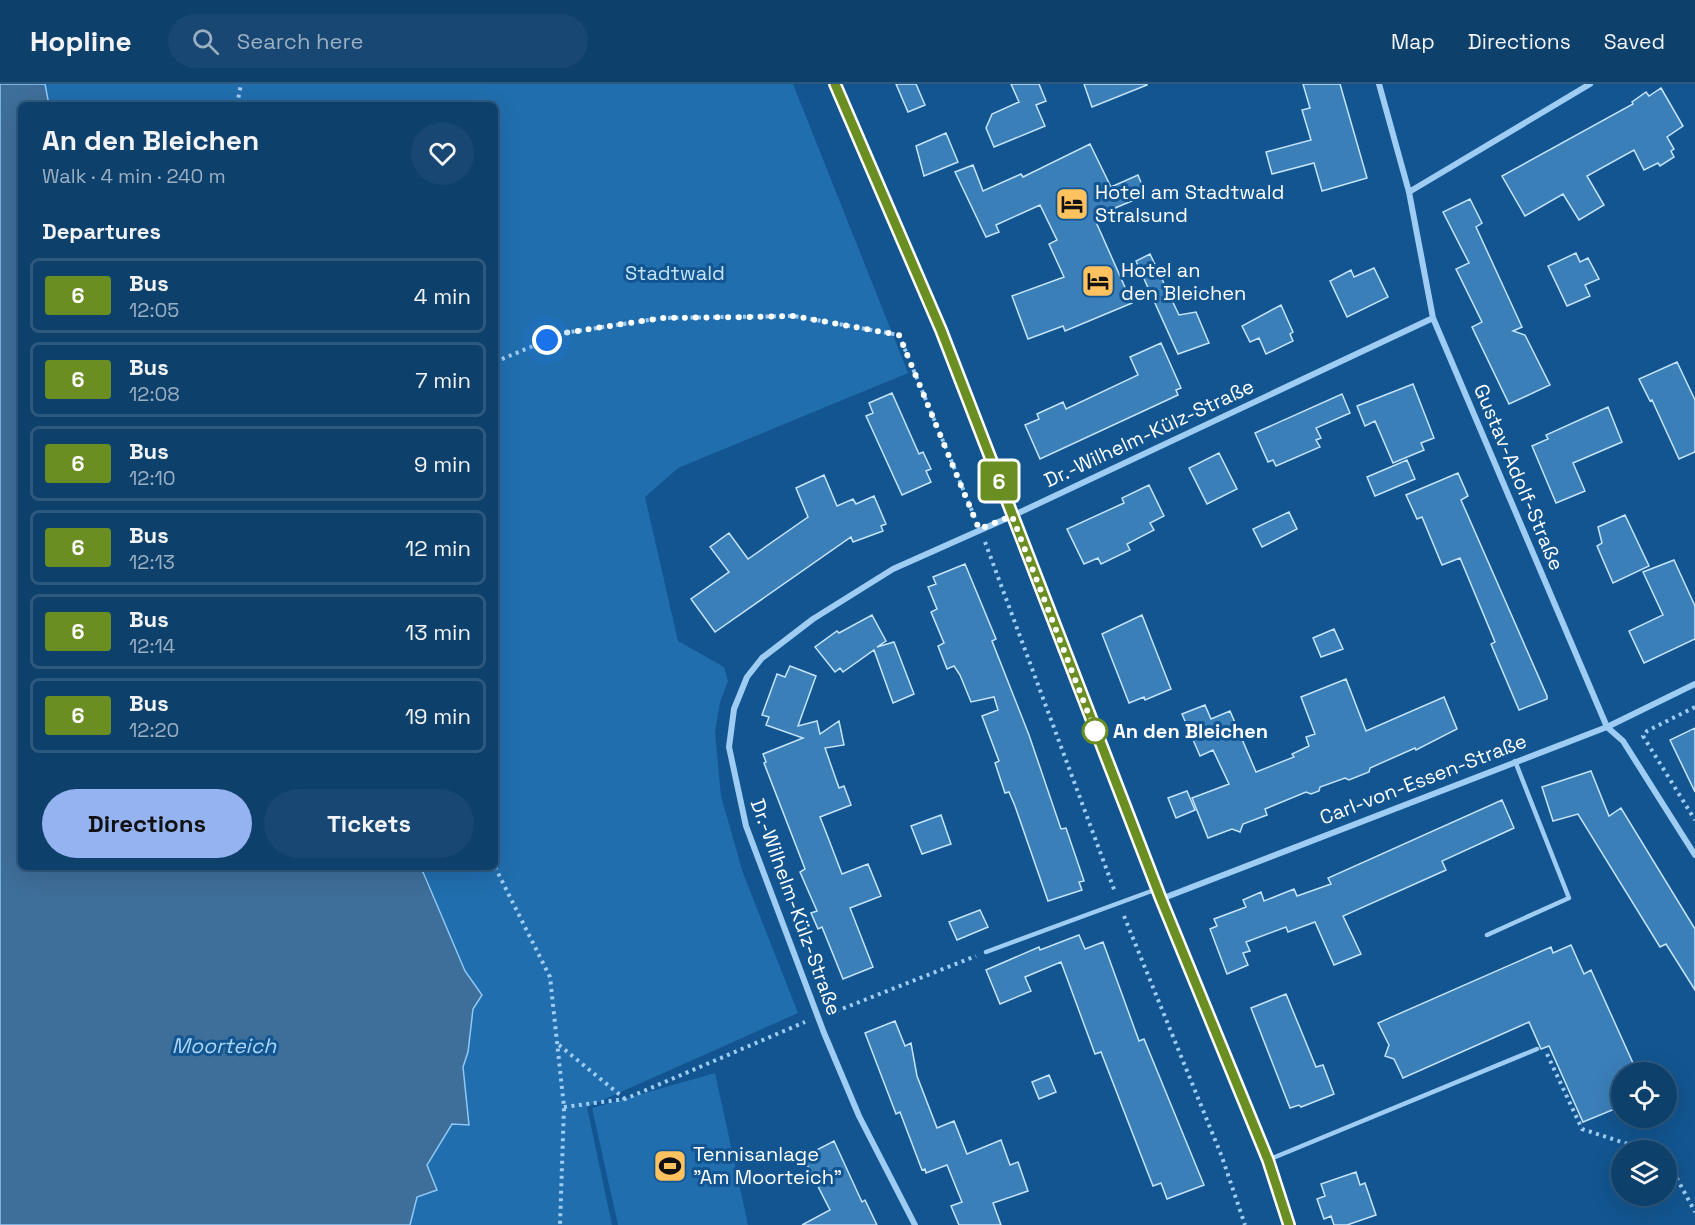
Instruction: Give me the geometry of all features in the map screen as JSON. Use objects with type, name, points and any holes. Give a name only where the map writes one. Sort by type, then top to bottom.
[{"type":"street","points":[[835,84],[941,330],[1161,899],[1268,1160],[1289,1225]]},
{"type":"street","name":"Gustav-Adolf-Straße","points":[[1379,84],[1409,192],[1432,318],[1607,727],[1623,741],[1695,855]]},
{"type":"street","points":[[1409,192],[1590,84]]},
{"type":"street","name":"Dr.-Wilhelm-Külz-Straße","points":[[915,1225],[859,1116],[818,1017],[746,826],[729,747],[729,728],[738,693],[747,677],[762,658],[813,619],[892,569],[1012,516],[1432,318]]},
{"type":"street","name":"Carl-von-Essen-Straße","points":[[1161,899],[1607,727],[1695,684]]},
{"type":"lane","points":[[1487,935],[1569,898],[1515,761]]},
{"type":"lane","points":[[986,952],[1157,888]]},
{"type":"lane","points":[[1268,1160],[1537,1049]]},
{"type":"path","points":[[238,102],[241,84]]},
{"type":"path","points":[[498,361],[564,333],[662,318],[794,316],[899,335],[979,529],[1119,904],[1222,1157],[1245,1225]]},
{"type":"path","points":[[1695,707],[1647,731],[1643,736],[1695,820]]},
{"type":"path","points":[[496,870],[550,977],[564,1107],[560,1225]]},
{"type":"path","points":[[829,1014],[986,952]]},
{"type":"path","points":[[564,1107],[625,1099],[818,1017]]},
{"type":"path","points":[[559,1045],[625,1099]]},
{"type":"path","points":[[1537,1049],[1546,1052],[1582,1129],[1616,1140]]},
{"type":"path","points":[[1677,1178],[1695,1212]]},
{"type":"green space","name":"Stadtwald","points":[[45,84],[793,84],[908,373],[678,468],[645,497],[678,641],[724,667],[728,681],[720,702],[715,732],[721,796],[743,873],[798,1013],[587,1107],[612,1225],[410,1225],[415,1198],[438,1147],[452,1124],[469,1124],[463,1067],[468,1052],[473,1009],[482,995],[465,971],[424,872],[420,870],[498,870],[498,102],[48,102]]},
{"type":"green space","name":"Tennisanlage \"Am Moorteich\"","points":[[715,1073],[748,1225],[618,1225],[592,1108]]},
{"type":"water","name":"Moorteich","points":[[0,84],[45,84],[48,102],[18,102],[18,870],[419,870],[423,872],[465,971],[482,995],[473,1009],[468,1052],[463,1067],[469,1125],[452,1124],[427,1165],[437,1190],[417,1197],[410,1225],[0,1225]]},
{"type":"building","points":[[896,84],[916,84],[925,105],[908,112]]},
{"type":"building","points":[[1011,84],[1039,84],[1046,101],[1036,105],[1045,126],[994,147],[986,128],[992,114],[1019,102]]},
{"type":"building","points":[[1084,84],[1147,84],[1147,85],[1092,107]]},
{"type":"building","points":[[1303,84],[1340,84],[1367,178],[1322,191],[1314,163],[1272,174],[1266,152],[1311,140],[1302,110],[1310,108]]},
{"type":"building","points":[[1661,88],[1683,126],[1667,137],[1674,149],[1671,151],[1674,157],[1660,166],[1658,163],[1644,170],[1634,150],[1587,176],[1604,205],[1579,220],[1563,194],[1525,216],[1502,176],[1633,104],[1632,102],[1646,92],[1649,96]]},
{"type":"building","points":[[946,133],[958,162],[924,176],[916,146]]},
{"type":"building","points":[[1090,144],[1111,187],[1138,175],[1146,195],[1108,211],[1110,215],[1096,222],[1132,303],[1065,331],[1063,326],[1028,339],[1012,296],[1064,277],[1049,244],[1057,240],[1040,205],[996,225],[999,232],[986,237],[955,172],[973,165],[983,191],[1021,174],[1023,177]]},
{"type":"building","points":[[1470,199],[1482,223],[1476,227],[1522,327],[1513,331],[1525,335],[1550,385],[1509,404],[1472,327],[1482,322],[1456,269],[1469,263],[1443,212]]},
{"type":"building","points":[[1576,253],[1580,262],[1588,258],[1599,279],[1585,285],[1590,296],[1567,306],[1548,266]]},
{"type":"building","points":[[1150,254],[1179,315],[1196,312],[1209,343],[1178,354],[1136,261]]},
{"type":"building","points":[[1374,268],[1388,297],[1347,317],[1330,281],[1351,270],[1354,277]]},
{"type":"building","points":[[1281,305],[1293,332],[1290,334],[1293,341],[1266,354],[1259,338],[1250,342],[1242,326]]},
{"type":"building","points":[[1161,343],[1181,388],[1176,390],[1178,395],[1040,459],[1025,425],[1039,419],[1037,414],[1063,402],[1066,409],[1138,375],[1130,357]]},
{"type":"building","points":[[1677,362],[1695,400],[1695,452],[1679,459],[1652,400],[1650,401],[1639,379]]},
{"type":"building","points":[[1413,384],[1434,438],[1421,443],[1424,450],[1393,463],[1375,421],[1365,426],[1357,406]]},
{"type":"building","points":[[892,393],[919,454],[923,452],[931,469],[926,471],[931,482],[902,495],[866,416],[873,413],[869,403]]},
{"type":"building","points":[[1342,394],[1350,413],[1316,428],[1321,438],[1316,440],[1320,447],[1276,466],[1273,460],[1268,462],[1255,433]]},
{"type":"building","points":[[1608,407],[1622,442],[1573,463],[1585,491],[1556,503],[1532,446],[1548,439],[1546,435]]},
{"type":"building","points":[[1219,453],[1237,489],[1207,504],[1189,468]]},
{"type":"building","points":[[1407,460],[1415,479],[1375,496],[1367,477]]},
{"type":"building","points":[[1458,473],[1468,496],[1461,500],[1547,696],[1547,699],[1519,710],[1491,644],[1495,642],[1460,558],[1442,565],[1422,517],[1417,519],[1406,495]]},
{"type":"building","points":[[824,475],[837,506],[853,499],[856,504],[874,496],[886,524],[881,526],[883,531],[853,542],[851,537],[715,632],[691,599],[729,572],[710,547],[729,533],[748,559],[808,517],[796,488]]},
{"type":"building","points":[[1149,485],[1164,516],[1150,523],[1154,530],[1127,544],[1130,550],[1101,564],[1098,558],[1084,564],[1067,529],[1124,503],[1122,498]]},
{"type":"building","points":[[1289,512],[1297,529],[1262,547],[1253,529]]},
{"type":"building","points":[[1625,515],[1649,566],[1613,583],[1597,546],[1602,543],[1598,527]]},
{"type":"building","points":[[1674,560],[1695,606],[1695,639],[1644,663],[1629,631],[1663,615],[1643,572]]},
{"type":"building","points":[[965,564],[996,639],[992,641],[1029,735],[1061,829],[1066,828],[1084,881],[1079,882],[1082,890],[1048,901],[1015,806],[1009,792],[1005,793],[995,763],[999,761],[982,716],[998,710],[994,697],[971,702],[960,675],[954,666],[947,669],[938,646],[944,643],[931,612],[937,609],[928,587],[936,584],[933,577]]},
{"type":"building","points":[[872,615],[886,641],[877,647],[894,642],[914,694],[893,703],[874,650],[843,672],[840,668],[835,672],[815,647],[837,631],[839,633]]},
{"type":"building","points":[[1142,615],[1171,689],[1145,700],[1144,697],[1129,703],[1102,634]]},
{"type":"building","points":[[1334,629],[1343,649],[1321,657],[1313,638]]},
{"type":"building","points":[[790,666],[816,676],[798,726],[817,721],[820,734],[839,721],[844,745],[825,748],[839,788],[844,786],[851,805],[820,817],[842,874],[868,864],[881,896],[850,908],[873,967],[843,979],[822,927],[818,929],[811,913],[817,911],[800,872],[805,869],[764,763],[766,762],[763,754],[803,738],[766,725],[769,717],[762,715],[777,674],[785,677]]},
{"type":"building","points":[[1346,679],[1366,731],[1444,697],[1457,729],[1416,750],[1415,748],[1370,768],[1369,772],[1349,780],[1345,778],[1320,787],[1319,791],[1311,794],[1306,792],[1265,809],[1267,815],[1243,824],[1240,832],[1232,829],[1208,838],[1192,798],[1229,784],[1213,750],[1200,756],[1182,714],[1205,705],[1211,719],[1230,711],[1256,772],[1294,757],[1292,754],[1309,746],[1306,737],[1315,734],[1301,697]]},
{"type":"building","points":[[1695,728],[1695,792],[1670,740]]},
{"type":"building","points":[[1591,771],[1609,816],[1621,808],[1695,929],[1695,990],[1666,944],[1660,947],[1578,814],[1553,821],[1542,787]]},
{"type":"building","points":[[1187,791],[1195,810],[1176,818],[1168,798]]},
{"type":"building","points":[[1502,800],[1514,828],[1442,861],[1446,870],[1343,916],[1361,954],[1334,965],[1315,922],[1288,932],[1286,927],[1246,942],[1250,951],[1243,953],[1248,965],[1227,974],[1210,929],[1217,926],[1214,919],[1246,907],[1243,900],[1261,892],[1264,901],[1294,889],[1297,896],[1331,884],[1328,878]]},
{"type":"building","points":[[941,815],[951,844],[922,854],[911,826]]},
{"type":"building","points":[[980,910],[988,927],[957,940],[949,922]]},
{"type":"building","points":[[1079,935],[1085,949],[1103,942],[1139,1041],[1144,1039],[1204,1185],[1167,1199],[1161,1183],[1153,1186],[1101,1052],[1095,1054],[1061,962],[1025,977],[1031,991],[1000,1004],[986,970],[1039,947],[1040,950]]},
{"type":"building","points":[[1571,945],[1584,974],[1591,970],[1632,1062],[1611,1062],[1611,1111],[1583,1122],[1549,1046],[1541,1049],[1529,1022],[1403,1078],[1394,1059],[1385,1056],[1389,1045],[1378,1023],[1551,947],[1553,953]]},
{"type":"building","points":[[1286,994],[1316,1067],[1323,1065],[1334,1094],[1301,1107],[1299,1105],[1290,1108],[1251,1008]]},
{"type":"building","points":[[895,1021],[905,1046],[911,1043],[917,1076],[937,1128],[954,1121],[967,1154],[1001,1140],[1010,1165],[1018,1162],[1028,1191],[993,1203],[1001,1225],[959,1225],[951,1206],[962,1202],[947,1165],[926,1173],[925,1169],[922,1170],[900,1112],[896,1114],[865,1033]]},
{"type":"building","points":[[1049,1075],[1056,1092],[1039,1099],[1032,1082]]},
{"type":"building","points":[[834,1141],[862,1202],[865,1200],[877,1225],[802,1225],[830,1210],[803,1157]]},
{"type":"building","points":[[1356,1172],[1360,1185],[1365,1183],[1376,1215],[1347,1225],[1334,1225],[1331,1216],[1324,1219],[1317,1199],[1325,1196],[1321,1184]]},
{"type":"bus line","name":"6","points":[[835,84],[941,330],[1161,899],[1268,1160],[1289,1225]]},
{"type":"place","name":"Hotel am Stadtwald Stralsund","points":[[1072,204]]},
{"type":"place","name":"Hotel an den Bleichen","points":[[1098,281]]},
{"type":"place","name":"An den Bleichen","points":[[1095,731]]},
{"type":"place","name":"Tennisanlage \"Am Moorteich\"","points":[[670,1166]]},
{"type":"route","points":[[547,340],[564,333],[662,318],[794,316],[899,335],[979,529],[1012,516],[1095,731]]}]
